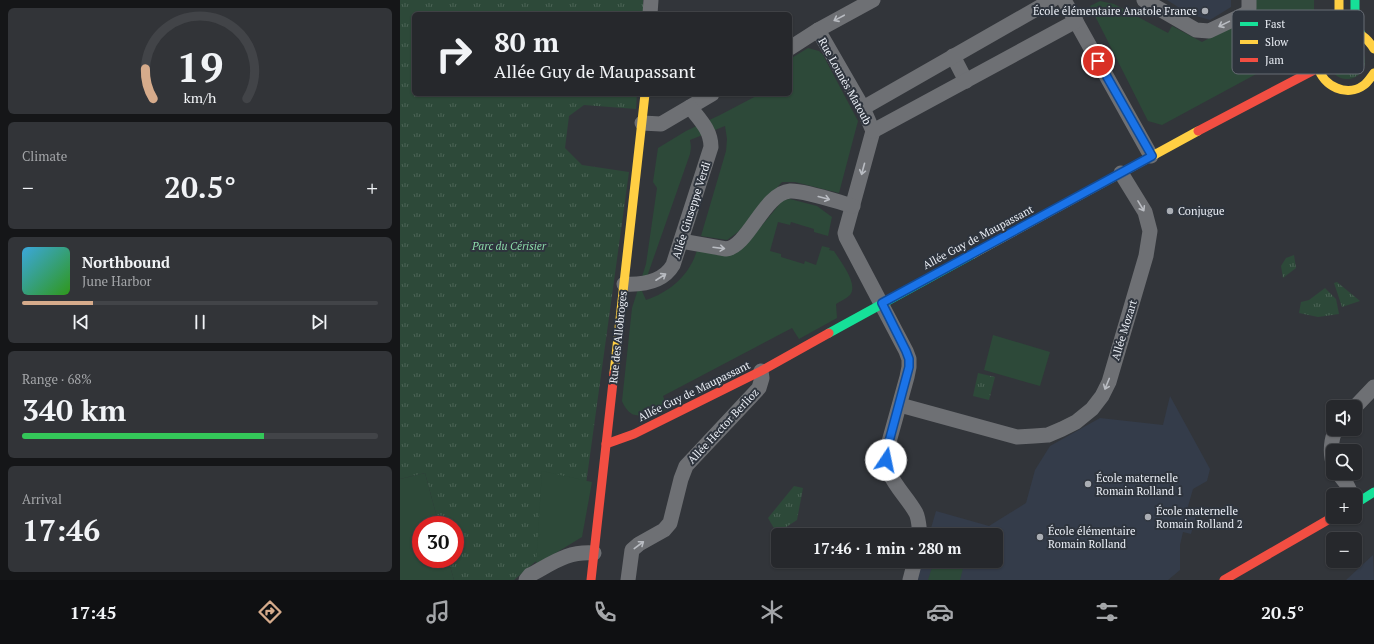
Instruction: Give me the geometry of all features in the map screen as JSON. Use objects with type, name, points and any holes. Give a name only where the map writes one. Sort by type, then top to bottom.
[{"type":"street","points":[[650,12],[651,0]]},
{"type":"street","points":[[792,47],[818,30],[874,0]]},
{"type":"street","points":[[863,108],[1052,0]]},
{"type":"street","points":[[1064,0],[1152,156]]},
{"type":"street","points":[[1144,0],[1196,30],[1209,31],[1232,20]]},
{"type":"street","points":[[1248,10],[1249,0]]},
{"type":"street","points":[[919,528],[917,515],[888,471],[886,460],[887,449],[908,377],[909,359],[882,303],[845,233],[873,131],[1076,21]]},
{"type":"street","name":"Rue Lounès Matoub","points":[[818,30],[863,108],[873,131]]},
{"type":"street","points":[[1364,36],[1374,49]]},
{"type":"street","points":[[953,56],[966,81]]},
{"type":"street","name":"Allée Guy de Maupassant","points":[[606,444],[634,434],[761,371],[882,303],[1257,99],[1306,74]]},
{"type":"street","points":[[1320,74],[1326,83],[1340,90],[1349,91],[1357,89],[1373,78]]},
{"type":"street","name":"Rue des Allobroges","points":[[591,580],[645,96]]},
{"type":"street","points":[[642,123],[661,124],[708,96]]},
{"type":"street","name":"Allée Giuseppe Verdi","points":[[624,284],[639,285],[657,280],[669,272],[673,265],[711,148],[711,138],[708,131],[690,106]]},
{"type":"street","name":"Allée Mozart","points":[[900,405],[1017,437],[1048,435],[1062,430],[1076,422],[1092,409],[1102,396],[1109,382],[1146,256],[1150,231],[1145,212],[1121,173]]},
{"type":"street","points":[[681,242],[726,248],[732,247],[740,240],[773,200],[780,194],[790,191],[800,192],[853,206]]},
{"type":"street","name":"Allée Hector Berlioz","points":[[628,580],[632,550],[639,544],[664,530],[670,522],[681,479],[686,466],[759,388],[762,378],[761,371]]},
{"type":"street","points":[[1362,400],[1374,387]]},
{"type":"street","points":[[1362,500],[1374,492]]},
{"type":"street","points":[[1224,580],[1326,521]]},
{"type":"street","points":[[526,580],[530,575],[566,555],[581,552],[594,553]]},
{"type":"street","points":[[910,580],[913,568]]},
{"type":"shaded area","name":"École élémentaire Anatole France","points":[[1167,0],[1231,0],[1231,7],[1210,20],[1189,14]]},
{"type":"shaded area","points":[[1170,396],[1210,469],[1207,481],[1193,489],[1187,510],[1197,513],[1191,534],[1183,532],[1180,545],[1180,570],[1168,580],[917,580],[920,568],[1003,568],[1003,528],[931,528],[936,511],[989,526],[1026,503],[1035,470],[1050,446],[1100,418],[1163,425]]},
{"type":"shaded area","points":[[1373,555],[1374,580],[1346,580],[1359,568],[1362,568],[1362,565]]},
{"type":"green space","name":"Parc du Cérisier","points":[[400,0],[643,0],[643,12],[412,12],[412,96],[637,96],[636,109],[584,105],[569,116],[565,148],[582,165],[629,172],[579,535],[535,562],[514,580],[454,580],[451,568],[464,568],[464,516],[437,516],[425,473],[400,479]]},
{"type":"green space","points":[[1255,0],[1314,0],[1314,10],[1254,10]]},
{"type":"green space","points":[[1100,1],[1114,4],[1168,33],[1172,26],[1202,42],[1232,26],[1232,74],[1256,74],[1162,125],[1148,121],[1090,6]]},
{"type":"green space","points":[[808,48],[819,51],[823,55],[858,121],[839,193],[795,182],[782,182],[738,232],[727,240],[701,236],[726,151],[727,139],[725,126],[690,140],[690,154],[642,291],[646,300],[655,297],[671,287],[684,275],[694,259],[697,250],[723,256],[732,254],[743,248],[783,200],[790,199],[817,206],[832,217],[828,236],[814,232],[814,229],[791,222],[790,225],[778,222],[770,251],[781,254],[781,257],[804,264],[805,261],[816,265],[822,246],[830,248],[829,250],[834,251],[848,273],[852,285],[850,295],[836,304],[837,318],[799,339],[792,328],[663,396],[668,409],[645,415],[632,414],[622,401],[632,308],[646,264],[657,188],[653,182],[658,148],[686,131],[756,96],[792,96],[792,58]]},
{"type":"green space","points":[[1336,74],[1358,74],[1357,76],[1347,79],[1337,76]]},
{"type":"green space","points":[[1294,255],[1296,268],[1283,278],[1281,266],[1286,258]]},
{"type":"green space","points":[[1337,282],[1360,301],[1342,307],[1334,283]]},
{"type":"green space","points":[[1325,288],[1336,299],[1339,314],[1318,317],[1299,313],[1301,302],[1309,300]]},
{"type":"green space","points":[[993,335],[1050,352],[1040,386],[984,370]]},
{"type":"green space","points":[[978,373],[995,377],[989,400],[973,396]]},
{"type":"green space","points":[[542,471],[592,482],[582,537],[536,565]]},
{"type":"green space","points":[[425,473],[437,516],[412,516],[412,568],[451,568],[454,580],[400,580],[400,479]]},
{"type":"green space","points":[[794,486],[803,488],[797,520],[785,528],[774,528],[768,518]]},
{"type":"green space","points":[[932,568],[963,568],[960,580],[928,580]]},
{"type":"traffic: fast","points":[[1355,0],[1355,10]]},
{"type":"traffic: fast","points":[[829,333],[973,254]]},
{"type":"traffic: fast","points":[[1362,500],[1374,492]]},
{"type":"traffic: slow","points":[[1339,0],[1339,10]]},
{"type":"traffic: slow","points":[[1364,38],[1374,49]]},
{"type":"traffic: slow","points":[[1321,74],[1325,80],[1336,88],[1350,90],[1357,89],[1365,84],[1374,73]]},
{"type":"traffic: slow","points":[[614,373],[645,96]]},
{"type":"traffic: slow","points":[[973,254],[1198,131]]},
{"type":"traffic: jam","points":[[1198,131],[1307,74]]},
{"type":"traffic: jam","points":[[606,444],[634,434],[761,371],[829,333]]},
{"type":"traffic: jam","points":[[591,580],[614,373]]},
{"type":"traffic: jam","points":[[1224,580],[1326,521]]},
{"type":"place","name":"École élémentaire Anatole France","points":[[1205,11]]},
{"type":"place","name":"Conjugue","points":[[1170,211]]},
{"type":"place","name":"École maternelle Romain Rolland 1","points":[[1088,484]]},
{"type":"place","name":"École maternelle Romain Rolland 2","points":[[1148,517]]},
{"type":"place","name":"École élémentaire Romain Rolland","points":[[1040,537]]},
{"type":"route","points":[[886,460],[887,449],[908,377],[909,359],[882,303],[1152,156],[1098,61]]}]
